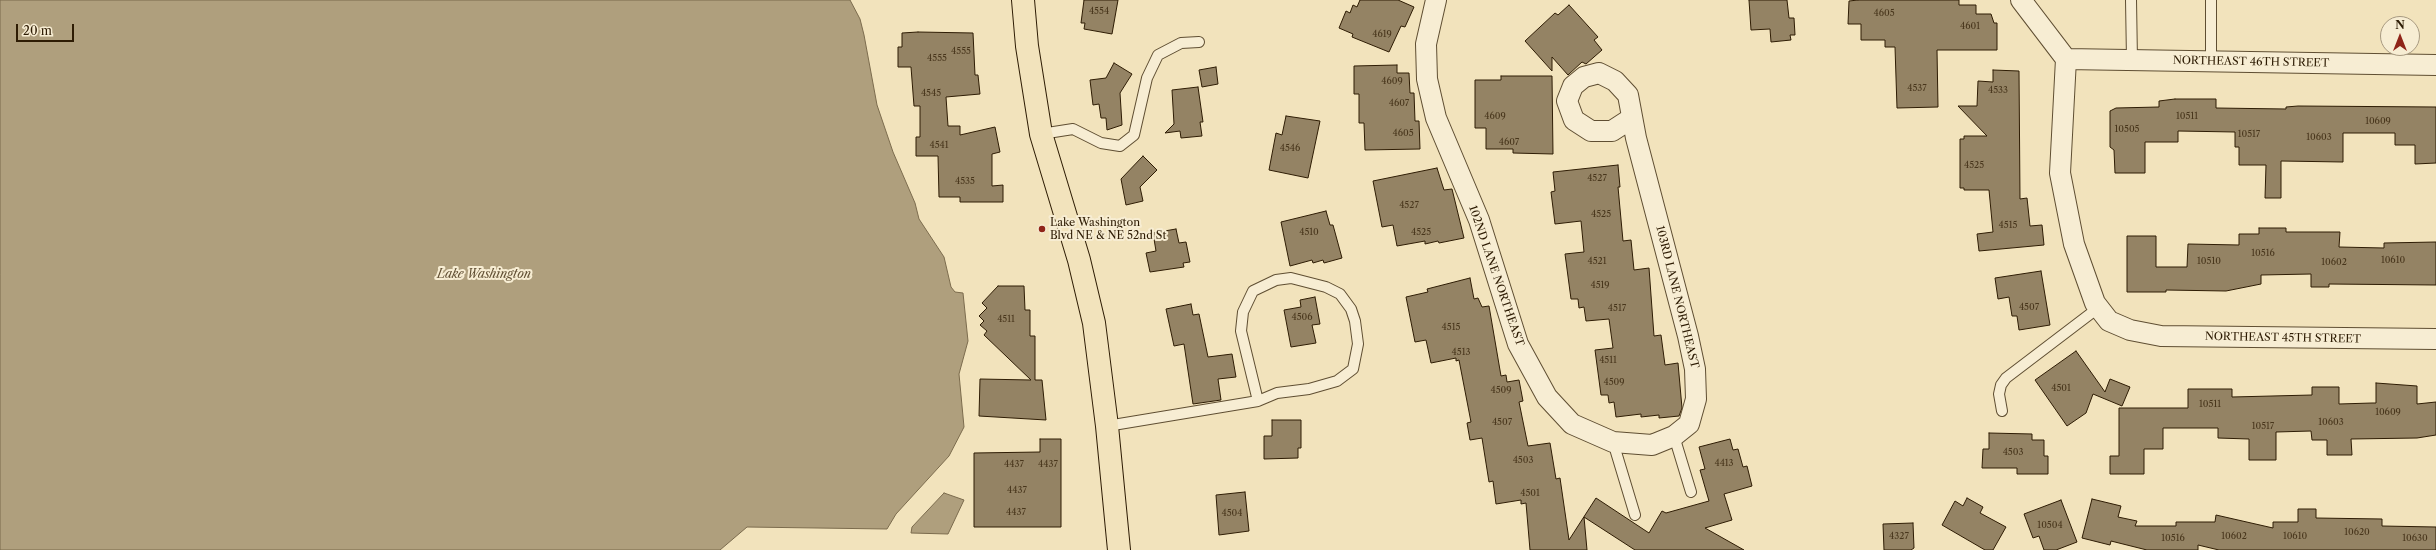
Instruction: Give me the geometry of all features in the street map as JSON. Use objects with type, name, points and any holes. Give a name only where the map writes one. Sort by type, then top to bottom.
[{"type":"main road","points":[[1023,0],[1027,46],[1041,134],[1079,260],[1094,323],[1107,426],[1119,550]]},
{"type":"street","name":"102ND LANE NORTHEAST","points":[[1436,0],[1426,44],[1428,79],[1436,118],[1479,220],[1518,344],[1547,397],[1572,424]]},
{"type":"street","points":[[2021,0],[2066,59],[2060,173],[2074,244],[2098,308]]},
{"type":"street","name":"NORTHEAST 46TH STREET","points":[[2066,59],[2436,65]]},
{"type":"street","name":"103RD LANE NORTHEAST","points":[[1572,424],[1612,442],[1652,445],[1674,436],[1689,424],[1696,399],[1695,369],[1632,118]]},
{"type":"street","name":"NORTHEAST 45TH STREET","points":[[2098,308],[2109,321],[2130,330],[2161,336],[2436,340]]},
{"type":"lane","points":[[2131,0],[2132,60]]},
{"type":"lane","points":[[2211,0],[2211,62]]},
{"type":"lane","points":[[1041,134],[1073,129],[1101,143],[1120,146],[1134,135],[1147,78],[1158,55],[1181,43],[1199,42]]},
{"type":"lane","points":[[1107,426],[1258,401],[1278,393],[1309,389],[1337,381],[1353,369],[1358,344],[1355,321],[1351,309],[1340,294],[1326,287],[1291,278],[1276,280],[1253,291],[1243,312],[1241,331],[1258,401]]},
{"type":"lane","points":[[2002,412],[1999,394],[2001,385],[2006,378],[2098,308]]},
{"type":"lane","points":[[1674,436],[1691,492]]},
{"type":"lane","points":[[1612,442],[1635,515]]},
{"type":"water","name":"Lake Washington","points":[[0,0],[850,0],[860,19],[877,105],[893,152],[915,203],[919,219],[944,257],[951,287],[955,292],[963,293],[968,341],[959,374],[964,427],[949,456],[896,514],[887,529],[747,527],[720,550],[0,550]]},
{"type":"water","points":[[944,493],[964,500],[948,534],[911,533],[912,527]]},
{"type":"building","points":[[1084,0],[1118,0],[1112,34],[1084,29],[1085,23],[1081,23]]},
{"type":"building","points":[[1360,0],[1398,0],[1414,7],[1405,27],[1401,26],[1389,52],[1352,37],[1353,34],[1339,28],[1346,11],[1350,13],[1353,5],[1357,7]]},
{"type":"building","points":[[1749,0],[1787,0],[1789,18],[1794,18],[1795,35],[1790,35],[1791,40],[1771,42],[1770,29],[1751,30]]},
{"type":"building","points":[[1959,0],[1959,5],[1976,5],[1976,14],[1991,14],[1994,23],[1997,23],[1997,50],[1937,50],[1938,107],[1897,108],[1895,47],[1885,47],[1885,40],[1861,40],[1861,24],[1848,24],[1849,1]]},
{"type":"building","points":[[1569,5],[1598,37],[1594,40],[1602,50],[1586,64],[1582,62],[1568,75],[1552,57],[1552,71],[1525,41],[1555,13],[1558,15]]},
{"type":"building","points":[[902,33],[973,33],[975,75],[978,75],[980,94],[946,97],[948,126],[960,126],[960,135],[995,127],[1000,152],[992,154],[992,186],[1003,185],[1003,202],[960,202],[960,197],[939,197],[938,156],[916,156],[916,137],[920,137],[920,106],[914,106],[911,67],[898,67],[898,47],[902,47]]},
{"type":"building","points":[[1114,63],[1132,74],[1120,93],[1122,125],[1107,130],[1106,118],[1101,118],[1099,104],[1093,105],[1090,80],[1106,78]]},
{"type":"building","points":[[1397,65],[1397,73],[1409,73],[1410,93],[1414,93],[1415,121],[1419,121],[1420,149],[1365,150],[1364,123],[1359,123],[1359,94],[1354,94],[1354,66]]},
{"type":"building","points":[[1216,67],[1218,84],[1202,87],[1199,70]]},
{"type":"building","points":[[1993,70],[2019,71],[2020,199],[2027,198],[2030,226],[2042,225],[2044,245],[1979,251],[1977,234],[1993,232],[1989,190],[1964,190],[1964,188],[1960,188],[1960,139],[1964,139],[1964,136],[1987,136],[1958,106],[1977,106],[1978,81],[1993,82]]},
{"type":"building","points":[[1501,76],[1552,76],[1553,154],[1513,153],[1513,149],[1486,149],[1486,128],[1475,128],[1475,80],[1501,80]]},
{"type":"building","points":[[1198,87],[1203,122],[1200,122],[1202,136],[1181,138],[1180,131],[1165,133],[1174,124],[1172,90]]},
{"type":"building","points":[[2175,99],[2216,99],[2216,108],[2286,109],[2286,107],[2298,106],[2436,107],[2436,163],[2415,164],[2415,145],[2395,145],[2395,133],[2343,133],[2343,162],[2281,161],[2281,198],[2265,198],[2266,165],[2239,165],[2239,147],[2235,147],[2235,132],[2178,131],[2178,142],[2145,142],[2145,173],[2115,173],[2114,150],[2110,147],[2110,111],[2116,108],[2159,107],[2159,101]]},
{"type":"building","points":[[1286,116],[1320,121],[1308,178],[1269,170],[1276,133],[1282,135]]},
{"type":"building","points":[[1143,156],[1157,170],[1140,187],[1143,201],[1126,205],[1121,179]]},
{"type":"building","points":[[1618,165],[1620,187],[1618,187],[1623,241],[1631,240],[1634,270],[1649,268],[1654,336],[1661,335],[1665,365],[1678,363],[1682,408],[1679,416],[1659,418],[1659,415],[1641,417],[1641,414],[1616,417],[1614,402],[1609,403],[1608,395],[1601,395],[1595,350],[1613,348],[1609,319],[1586,321],[1584,307],[1579,308],[1578,299],[1571,299],[1565,254],[1584,252],[1581,221],[1555,224],[1551,192],[1555,191],[1553,172]]},
{"type":"building","points":[[1437,168],[1444,190],[1452,189],[1464,238],[1439,243],[1438,241],[1425,244],[1425,241],[1397,246],[1393,225],[1382,227],[1373,181]]},
{"type":"building","points":[[1326,211],[1330,225],[1333,225],[1342,258],[1324,263],[1323,260],[1313,263],[1312,260],[1290,266],[1281,222]]},
{"type":"building","points":[[2259,228],[2286,228],[2286,232],[2340,232],[2339,247],[2384,248],[2384,243],[2436,242],[2436,285],[2329,284],[2329,287],[2311,287],[2311,274],[2261,275],[2261,284],[2226,291],[2166,290],[2166,292],[2127,292],[2127,236],[2156,236],[2156,267],[2187,267],[2188,244],[2239,245],[2239,234],[2259,234]]},
{"type":"building","points":[[1176,229],[1179,243],[1186,242],[1190,262],[1183,263],[1184,267],[1150,272],[1146,253],[1156,251],[1153,233]]},
{"type":"building","points":[[2041,271],[2050,325],[2019,330],[2017,316],[2012,316],[2009,297],[1998,299],[1995,278]]},
{"type":"building","points":[[1470,278],[1474,299],[1478,298],[1482,307],[1489,306],[1501,376],[1506,375],[1507,382],[1519,380],[1523,401],[1519,402],[1528,446],[1550,443],[1556,479],[1560,478],[1569,540],[1596,498],[1649,533],[1662,511],[1666,513],[1709,501],[1700,470],[1705,469],[1699,447],[1730,439],[1733,450],[1738,449],[1743,467],[1747,466],[1752,486],[1724,494],[1732,520],[1705,528],[1744,550],[1635,550],[1584,517],[1587,550],[1530,550],[1526,503],[1521,504],[1521,500],[1496,504],[1493,481],[1489,482],[1482,438],[1470,440],[1467,423],[1471,422],[1459,360],[1456,361],[1456,358],[1431,363],[1426,340],[1415,342],[1406,297],[1428,292],[1427,289]]},
{"type":"building","points":[[998,286],[1024,286],[1025,310],[1030,310],[1030,336],[1035,336],[1035,380],[1042,380],[1046,420],[979,416],[980,379],[1031,380],[984,335],[987,331],[980,325],[984,321],[979,316],[987,308],[982,303]]},
{"type":"building","points":[[1315,297],[1320,324],[1312,325],[1316,343],[1291,347],[1284,310],[1301,307],[1300,300]]},
{"type":"building","points":[[1191,304],[1193,315],[1199,314],[1208,357],[1232,354],[1236,377],[1218,379],[1221,400],[1193,404],[1184,344],[1174,346],[1166,309]]},
{"type":"building","points":[[2076,351],[2105,392],[2110,379],[2130,387],[2122,406],[2093,394],[2086,413],[2067,426],[2035,380]]},
{"type":"building","points":[[2376,383],[2417,386],[2417,404],[2436,402],[2436,435],[2417,438],[2351,439],[2352,455],[2327,455],[2327,440],[2312,440],[2311,431],[2276,432],[2276,460],[2249,460],[2249,439],[2218,438],[2218,428],[2163,428],[2163,449],[2144,449],[2144,474],[2110,474],[2110,456],[2119,456],[2119,408],[2188,408],[2188,389],[2232,389],[2232,397],[2312,395],[2312,387],[2339,387],[2339,404],[2376,403]]},
{"type":"building","points":[[1272,420],[1301,420],[1301,448],[1298,448],[1298,458],[1264,459],[1264,436],[1272,436]]},
{"type":"building","points":[[1989,433],[2032,434],[2032,440],[2044,440],[2044,456],[2048,456],[2048,474],[2017,474],[2017,468],[1982,468],[1983,449],[1989,449]]},
{"type":"building","points":[[1040,439],[1061,439],[1061,527],[974,527],[974,453],[1040,452]]},
{"type":"building","points":[[1245,492],[1249,531],[1219,535],[1216,495]]},
{"type":"building","points":[[1967,498],[1983,507],[1980,513],[2006,527],[1993,550],[1985,550],[1942,525],[1955,501],[1963,506]]},
{"type":"building","points":[[2092,499],[2121,506],[2118,517],[2137,521],[2135,526],[2176,526],[2176,522],[2215,522],[2216,515],[2273,528],[2273,522],[2298,522],[2298,509],[2316,509],[2316,518],[2382,519],[2382,526],[2436,527],[2436,550],[2219,550],[2198,545],[2198,550],[2147,550],[2111,541],[2110,545],[2082,538]]},
{"type":"building","points":[[2061,500],[2077,542],[2056,550],[2044,550],[2039,536],[2033,538],[2024,514]]},
{"type":"building","points":[[1913,523],[1914,548],[1911,550],[1884,550],[1883,524]]},
{"type":"place","name":"Lake Washington Blvd NE & NE 52nd St","points":[[1042,229]]}]
